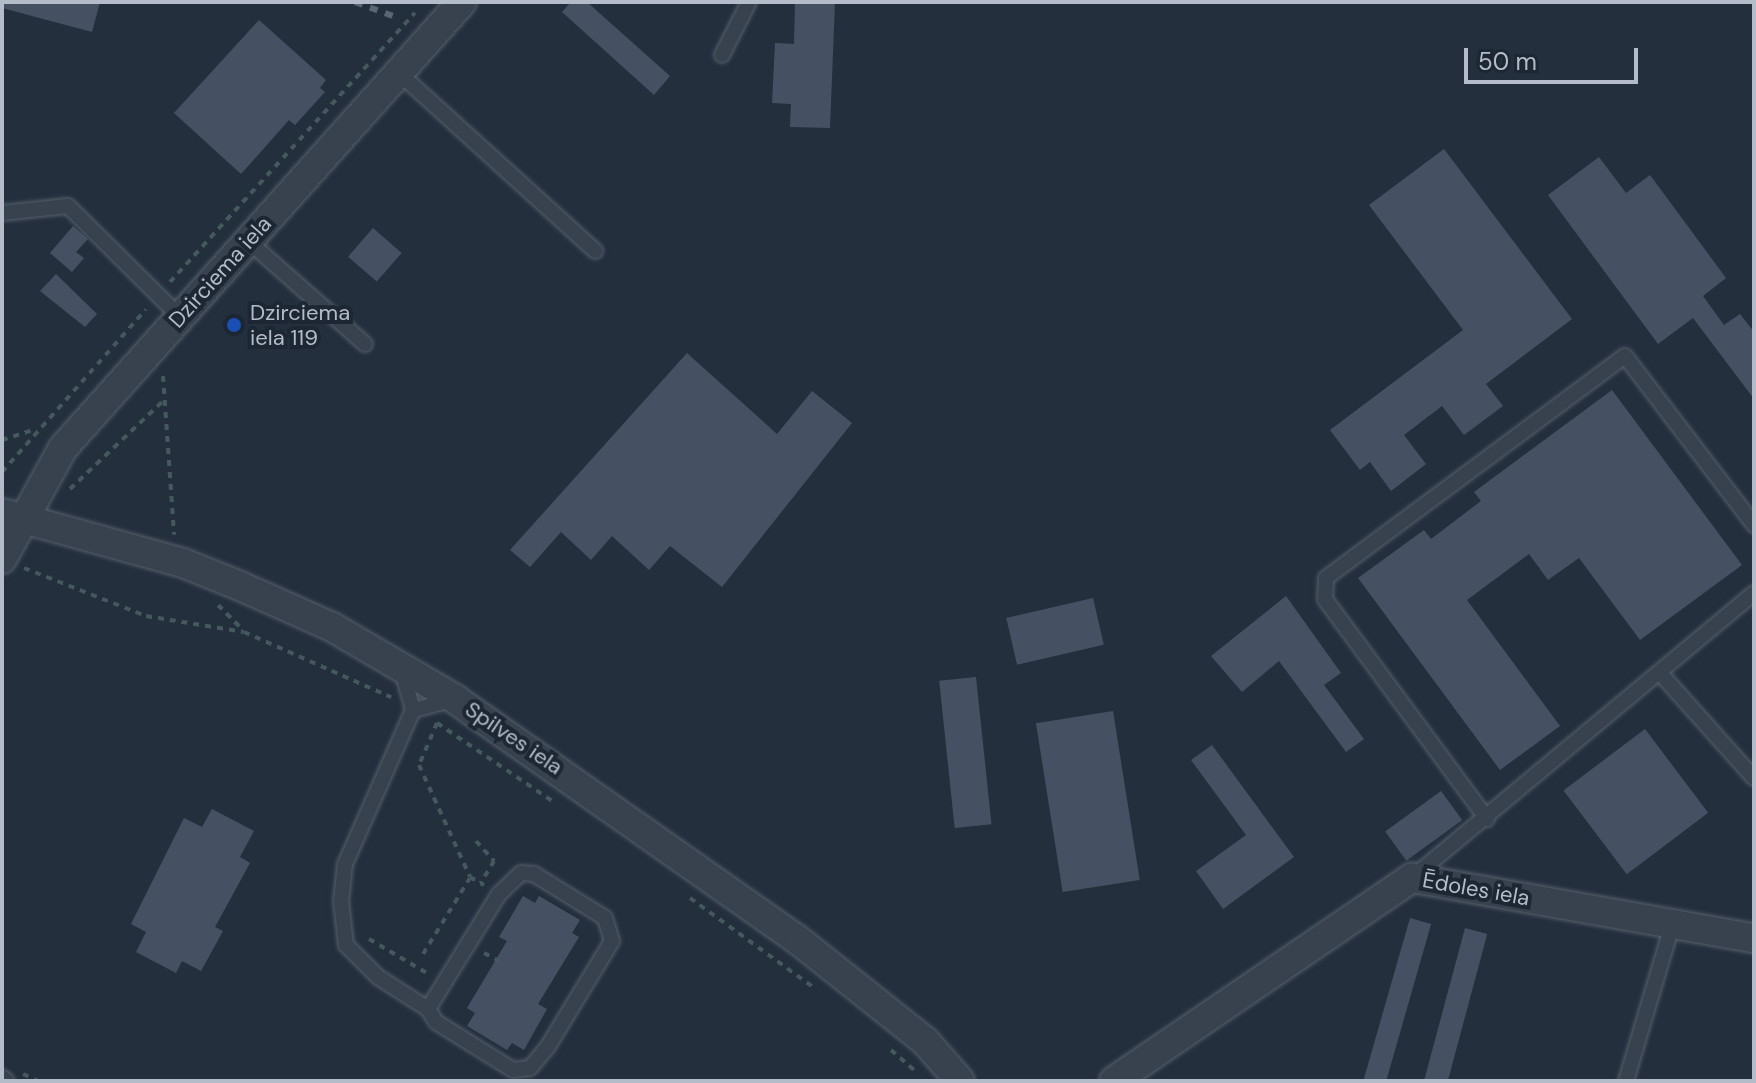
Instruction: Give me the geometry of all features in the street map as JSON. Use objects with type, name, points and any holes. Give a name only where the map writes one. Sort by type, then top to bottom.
[{"type":"street","name":"Dzirciema iela","points":[[10,562],[14,516],[63,448],[462,2]]},
{"type":"street","name":"Spilves iela","points":[[14,516],[183,563],[332,627],[455,699],[798,940],[925,1041],[960,1081]]},
{"type":"street","name":"Ēdoles iela","points":[[1114,1081],[1412,878],[1754,938]]},
{"type":"lane","points":[[722,55],[749,2]]},
{"type":"lane","points":[[399,73],[595,251]]},
{"type":"lane","points":[[2,213],[68,206],[180,317]]},
{"type":"lane","points":[[248,241],[365,344]]},
{"type":"lane","points":[[1487,819],[1325,599],[1326,578],[1625,356],[1754,525]]},
{"type":"lane","points":[[1412,878],[1487,819],[1754,593]]},
{"type":"lane","points":[[401,667],[413,710],[345,864],[343,924],[346,945],[378,977],[428,1009],[436,1022],[513,1070],[530,1068],[612,941],[605,918],[534,874],[521,873],[499,894],[428,1009]]},
{"type":"lane","points":[[1660,673],[1754,778]]},
{"type":"lane","points":[[413,710],[455,699]]},
{"type":"lane","points":[[1626,1081],[1673,922]]},
{"type":"lane","points":[[2,1077],[7,1081]]},
{"type":"path","points":[[2,472],[425,2]]},
{"type":"path","points":[[161,338],[172,529],[183,563]]},
{"type":"path","points":[[62,494],[164,400]]},
{"type":"path","points":[[2,440],[39,428]]},
{"type":"path","points":[[10,562],[146,616],[244,632],[333,668],[437,723],[554,803]]},
{"type":"path","points":[[213,601],[244,632]]},
{"type":"path","points":[[437,723],[419,765],[470,877],[499,894]]},
{"type":"path","points":[[476,841],[494,861],[481,883]]},
{"type":"path","points":[[423,954],[470,877]]},
{"type":"path","points":[[677,889],[821,993]]},
{"type":"path","points":[[343,924],[448,977]]},
{"type":"path","points":[[887,1045],[924,1081]]},
{"type":"building","points":[[2,2],[100,2],[92,32],[2,8]]},
{"type":"building","points":[[571,2],[587,2],[670,76],[654,95],[562,12]]},
{"type":"building","points":[[795,2],[835,2],[830,128],[790,127],[791,104],[772,103],[775,43],[794,44]]},
{"type":"building","points":[[259,20],[326,80],[320,88],[325,92],[295,125],[289,120],[241,174],[174,113]]},
{"type":"building","points":[[1444,149],[1572,319],[1486,384],[1503,406],[1464,435],[1442,406],[1404,435],[1426,464],[1391,491],[1370,462],[1360,470],[1330,430],[1463,330],[1369,205]]},
{"type":"building","points":[[1599,157],[1626,193],[1650,175],[1726,278],[1703,296],[1724,325],[1740,314],[1754,332],[1754,399],[1693,318],[1658,344],[1548,195]]},
{"type":"building","points":[[73,226],[88,239],[76,252],[84,258],[72,272],[50,253]]},
{"type":"building","points":[[373,228],[402,253],[377,282],[348,257]]},
{"type":"building","points":[[56,274],[97,314],[85,327],[40,291]]},
{"type":"building","points":[[687,353],[777,434],[812,391],[852,423],[722,587],[670,546],[649,570],[612,536],[591,560],[561,532],[530,567],[510,550]]},
{"type":"building","points":[[1612,390],[1742,565],[1640,640],[1579,558],[1548,580],[1529,554],[1467,600],[1560,726],[1500,770],[1358,578],[1424,530],[1431,539],[1481,501],[1474,492]]},
{"type":"building","points":[[1286,596],[1341,673],[1324,685],[1364,739],[1346,752],[1279,661],[1242,692],[1211,656]]},
{"type":"building","points":[[1093,598],[1104,645],[1017,665],[1006,618]]},
{"type":"building","points":[[976,677],[991,824],[955,828],[939,681]]},
{"type":"building","points":[[1113,711],[1140,880],[1063,892],[1036,723]]},
{"type":"building","points":[[1645,729],[1708,813],[1627,874],[1564,790]]},
{"type":"building","points":[[1212,745],[1294,857],[1223,909],[1196,871],[1246,835],[1191,760]]},
{"type":"building","points":[[1441,791],[1462,820],[1406,861],[1385,832]]},
{"type":"building","points":[[212,809],[254,831],[240,857],[250,863],[215,927],[223,931],[201,971],[182,961],[176,973],[136,952],[146,932],[131,924],[184,818],[202,827]]},
{"type":"building","points":[[523,896],[535,903],[539,896],[580,920],[572,933],[579,937],[538,1004],[547,1009],[524,1050],[512,1043],[507,1050],[467,1026],[475,1013],[467,1008],[507,941],[499,937]]},
{"type":"building","points":[[1410,918],[1431,924],[1386,1081],[1363,1080]]},
{"type":"building","points":[[1465,928],[1487,934],[1448,1081],[1424,1081]]},
{"type":"railway","points":[[355,2],[393,16]]},
{"type":"place","name":"Dzirciema iela 119","points":[[234,325]]}]
